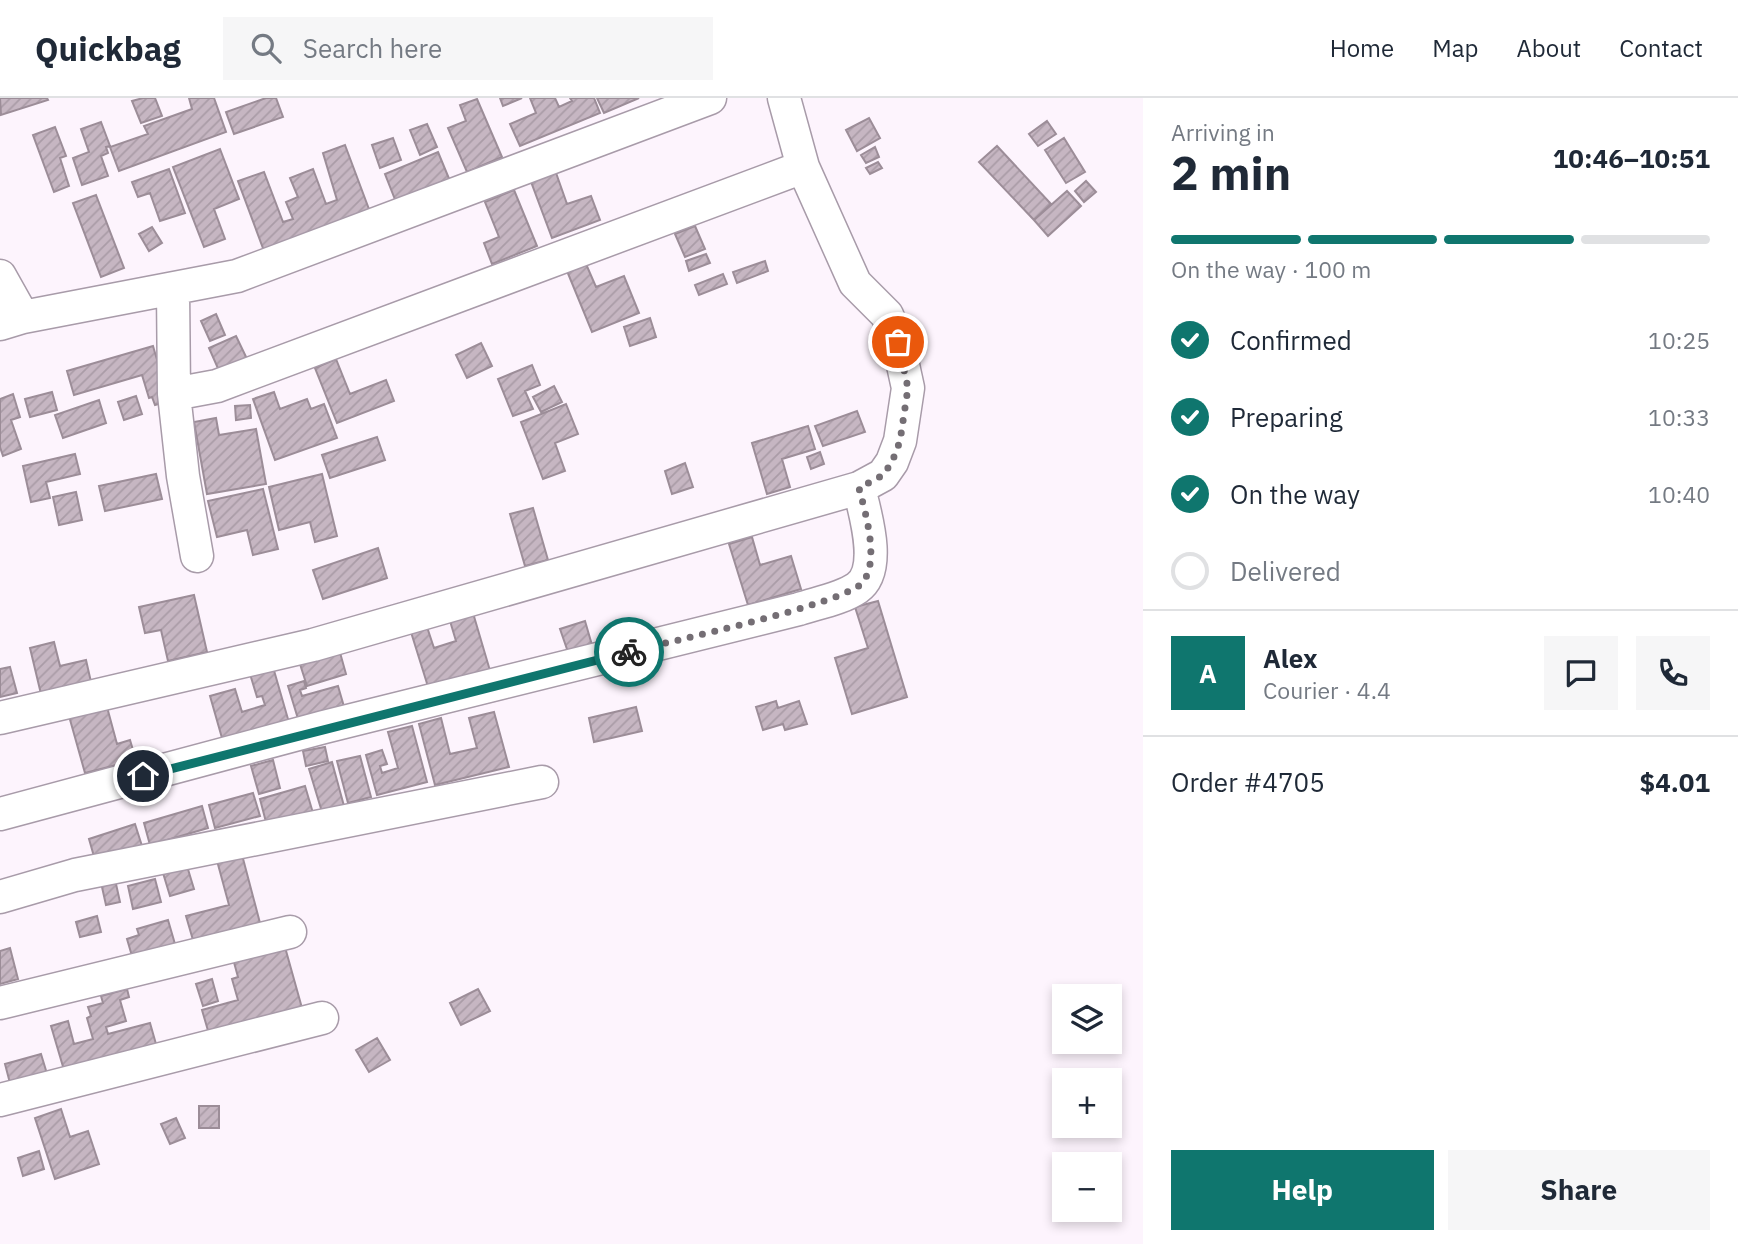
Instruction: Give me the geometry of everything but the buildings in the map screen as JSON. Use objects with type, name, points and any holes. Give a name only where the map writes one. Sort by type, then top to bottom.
[{"type":"street","points":[[0,276],[11,320],[237,276],[710,98]]},
{"type":"street","points":[[0,718],[313,645],[859,488],[883,475],[892,462],[900,441],[908,388],[898,342],[887,315],[855,283],[803,167],[784,98]]},
{"type":"street","points":[[174,394],[217,386],[803,167]]},
{"type":"street","points":[[173,289],[174,394],[183,476],[197,556]]},
{"type":"street","points":[[0,814],[324,727],[799,609],[856,589],[865,580],[871,537],[859,488]]},
{"type":"street","points":[[0,897],[88,872],[542,782]]},
{"type":"street","points":[[0,1003],[290,932]]},
{"type":"street","points":[[0,1100],[322,1018]]},
{"type":"way so far","points":[[629,652],[799,609],[856,589],[865,580],[871,537],[859,488],[883,475],[892,462],[900,441],[908,388],[898,342]]},
{"type":"route","points":[[143,776],[324,727],[629,652]]}]
